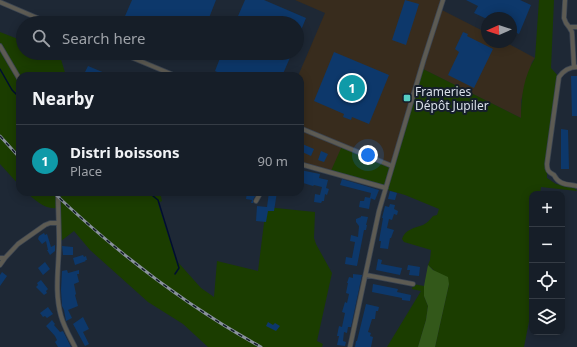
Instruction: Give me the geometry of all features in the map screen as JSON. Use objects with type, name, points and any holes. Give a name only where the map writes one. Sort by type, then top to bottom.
[{"type":"street","points":[[350,347],[375,230],[386,188],[443,0]]},
{"type":"street","points":[[565,0],[564,18],[572,32],[575,67],[565,70],[559,77],[547,169],[562,184],[577,186]]},
{"type":"street","points":[[0,2],[33,16]]},
{"type":"street","points":[[569,27],[577,27]]},
{"type":"street","points":[[0,46],[16,73]]},
{"type":"street","points":[[138,60],[166,72]]},
{"type":"street","points":[[304,130],[392,166]]},
{"type":"street","points":[[304,165],[386,188]]},
{"type":"street","points":[[58,196],[58,301],[61,316],[75,347]]},
{"type":"street","points":[[256,201],[259,196]]},
{"type":"street","points":[[0,265],[2,258],[18,244],[45,225],[50,223],[58,223]]},
{"type":"street","points":[[366,275],[413,284]]},
{"type":"shaded area","points":[[295,0],[443,0],[440,9],[481,30],[481,48],[516,48],[535,58],[532,62],[521,101],[521,118],[421,68],[392,166],[330,173],[304,165],[304,72],[300,72],[325,13]]},
{"type":"green space","points":[[539,0],[554,0],[551,68],[559,77],[547,178],[556,184],[574,187],[577,191],[541,187],[540,191],[529,191],[529,321],[524,347],[435,347],[449,284],[428,265],[431,250],[404,242],[402,239],[405,233],[424,224],[433,216],[437,215],[439,209],[405,195],[330,173],[342,146],[392,166],[421,68],[521,118],[524,86],[528,72],[535,58]]},
{"type":"green space","points":[[0,32],[16,38],[16,60],[61,60],[65,72],[16,72],[16,182],[0,164]]},
{"type":"green space","points":[[30,196],[161,196],[162,201],[158,203],[176,260],[201,288],[214,297],[217,261],[258,271],[266,207],[315,212],[314,238],[332,273],[317,341],[323,344],[322,347],[208,347],[183,324],[148,302],[90,250],[74,231],[61,241],[61,212],[58,208],[40,204]]},
{"type":"green space","points":[[428,265],[433,270],[448,277],[449,284],[435,347],[418,347],[426,320],[428,306],[424,296],[424,286]]},
{"type":"green space","points":[[413,284],[424,286],[424,296],[428,306],[426,320],[418,347],[387,347],[421,291],[412,289]]},
{"type":"building","points":[[132,0],[216,0],[210,16],[125,16]]},
{"type":"building","points":[[245,0],[264,0],[301,16],[238,16]]},
{"type":"building","points":[[405,0],[419,4],[406,45],[392,40]]},
{"type":"building","points":[[466,0],[520,0],[531,5],[519,34],[517,33],[517,12],[481,12],[481,16],[474,13],[478,6]]},
{"type":"building","points":[[463,32],[468,34],[467,36],[481,43],[481,48],[493,49],[474,88],[448,75],[459,52],[455,49]]},
{"type":"building","points":[[334,52],[389,75],[369,124],[352,117],[351,120],[343,117],[344,114],[314,101]]},
{"type":"building","points":[[219,60],[289,60],[284,72],[215,71]]},
{"type":"building","points":[[88,66],[102,72],[85,72]]},
{"type":"building","points":[[571,76],[577,76],[577,116],[572,116]]},
{"type":"building","points":[[561,129],[568,130],[569,169],[561,169]]},
{"type":"building","points":[[304,145],[314,149],[311,156],[304,153]]},
{"type":"building","points":[[321,151],[328,154],[324,162],[318,160]]},
{"type":"building","points":[[304,171],[320,174],[319,178],[328,180],[326,188],[329,189],[327,195],[325,194],[324,201],[321,203],[314,202],[315,194],[320,195],[322,187],[304,183]]},
{"type":"building","points":[[342,179],[379,190],[375,200],[370,198],[371,193],[340,185]]},
{"type":"building","points":[[390,191],[397,193],[395,200],[388,199]]},
{"type":"building","points":[[246,196],[255,196],[253,203],[251,203],[252,200],[246,199]]},
{"type":"building","points":[[268,196],[276,196],[274,211],[268,211],[266,222],[256,221],[257,206],[267,207]]},
{"type":"building","points":[[365,197],[371,198],[369,209],[359,207],[360,201],[364,201]]},
{"type":"building","points":[[390,204],[395,205],[394,209],[398,211],[397,215],[394,214],[392,220],[389,219],[387,228],[394,230],[390,238],[388,249],[380,248],[381,241],[379,241],[382,218],[385,206],[389,207]]},
{"type":"building","points":[[361,216],[368,217],[357,266],[345,264],[346,257],[352,258],[355,242],[350,241],[351,235],[358,237],[359,226],[356,219]]},
{"type":"building","points":[[44,233],[45,235],[47,234],[51,247],[55,245],[55,251],[50,255],[47,250],[46,241],[42,244],[38,239],[39,236]]},
{"type":"building","points":[[62,246],[73,247],[73,255],[63,255]]},
{"type":"building","points":[[83,255],[84,257],[86,256],[87,260],[75,265],[73,258]]},
{"type":"building","points":[[378,259],[382,260],[381,264],[402,268],[400,275],[376,270]]},
{"type":"building","points":[[45,262],[50,269],[43,275],[38,268]]},
{"type":"building","points":[[408,265],[420,267],[419,276],[409,275],[410,270],[407,270]]},
{"type":"building","points":[[67,270],[68,273],[79,270],[79,274],[77,274],[79,282],[74,284],[78,306],[68,310],[72,318],[66,321],[62,306],[61,290],[62,271]]},
{"type":"building","points":[[2,272],[7,276],[0,286],[0,275]]},
{"type":"building","points":[[353,274],[362,275],[351,327],[348,327],[347,333],[344,332],[343,341],[346,342],[345,346],[337,345],[339,326],[342,327],[345,313],[342,312],[345,302],[347,303],[349,294],[346,293],[347,283],[349,277],[353,278]]},
{"type":"building","points":[[41,280],[48,289],[46,291],[47,293],[44,295],[36,287],[38,285],[37,283]]},
{"type":"building","points":[[373,284],[398,289],[397,292],[411,295],[410,301],[372,292]]},
{"type":"building","points":[[366,304],[379,307],[378,311],[376,311],[375,319],[372,319],[368,332],[371,333],[370,336],[373,337],[371,347],[355,347],[356,341]]},
{"type":"building","points":[[48,307],[53,314],[47,318],[45,316],[43,317],[40,313]]},
{"type":"building","points":[[83,317],[89,329],[83,332],[89,344],[85,346],[73,324]]},
{"type":"building","points":[[52,320],[60,332],[63,331],[71,347],[58,347],[55,342],[57,340],[55,336],[46,326]]},
{"type":"building","points":[[268,322],[273,325],[275,323],[280,326],[276,331],[266,326]]},
{"type":"waterway","points":[[0,69],[12,90],[16,94]]},
{"type":"waterway","points":[[153,196],[158,200],[179,268],[175,274]]},
{"type":"railway","points":[[0,136],[16,154]]},
{"type":"railway","points":[[57,196],[101,236],[152,276],[205,314],[261,347]]},
{"type":"place","name":"Distri boissons","points":[[352,88]]},
{"type":"place","name":"Frameries Dépôt Jupiler","points":[[407,98]]}]
